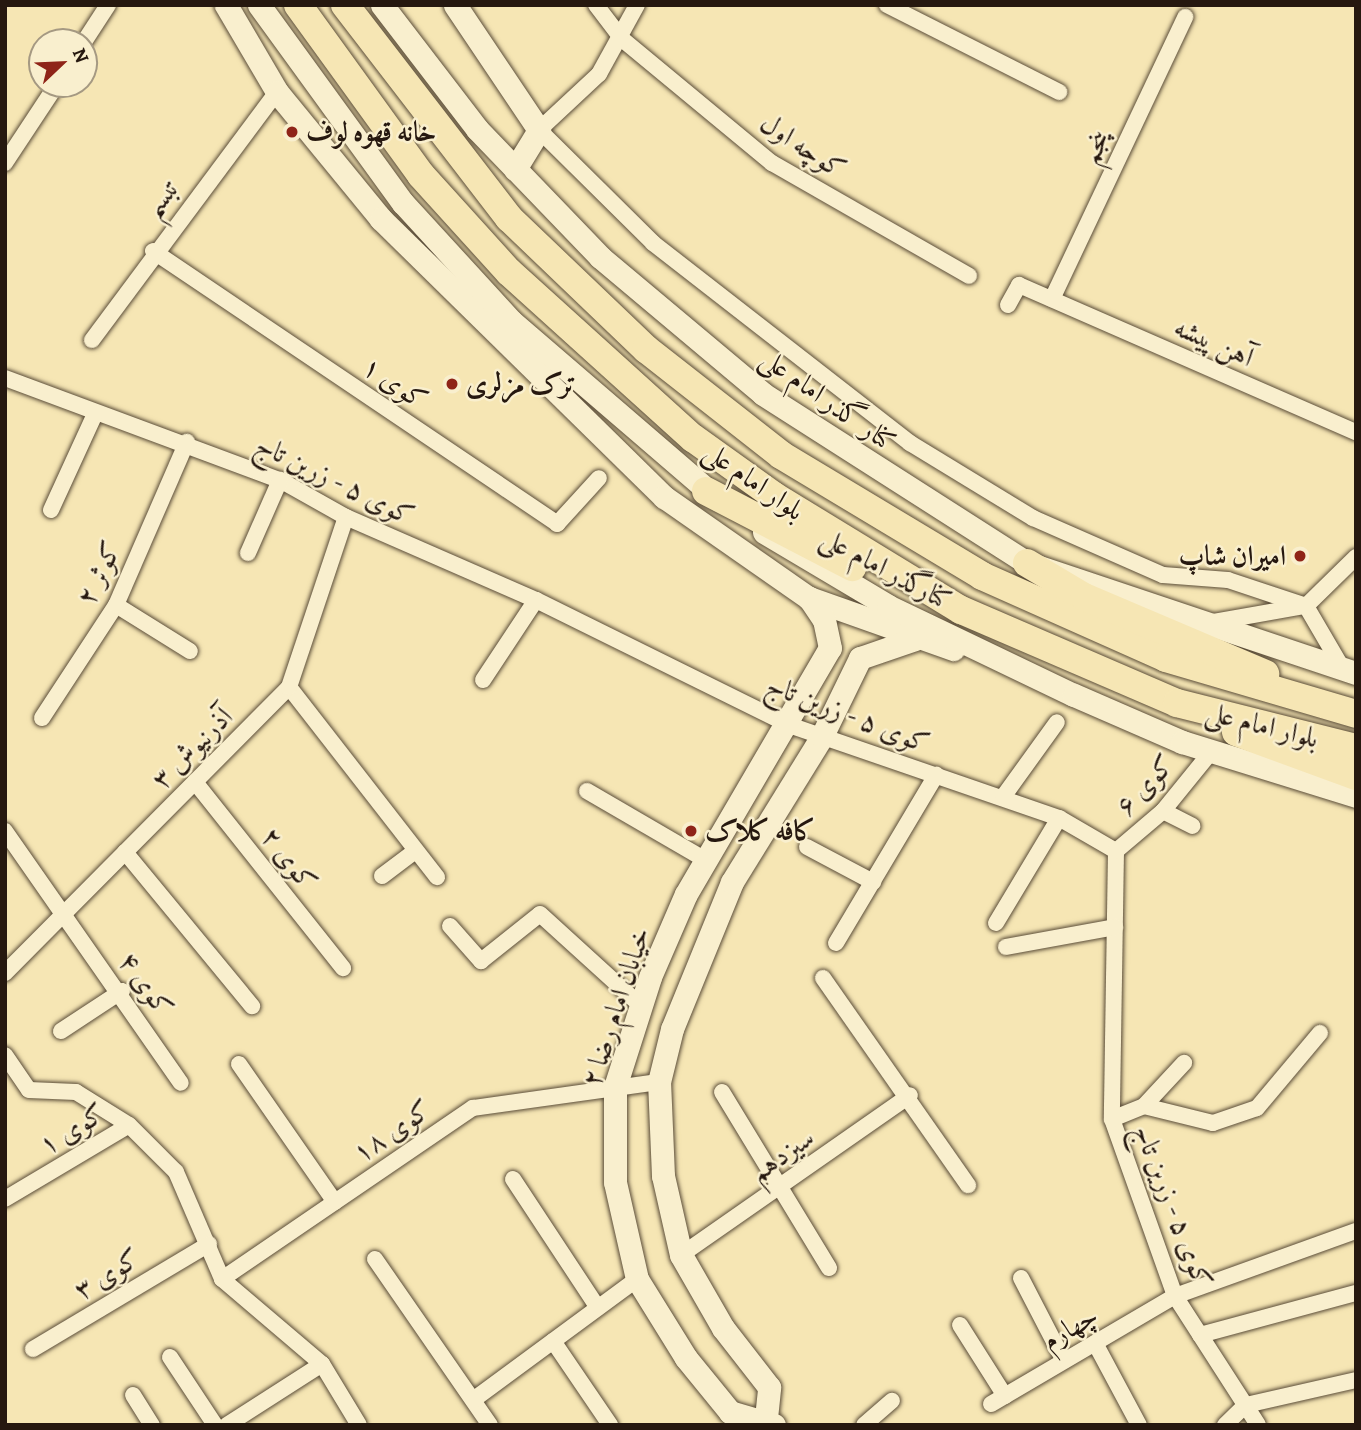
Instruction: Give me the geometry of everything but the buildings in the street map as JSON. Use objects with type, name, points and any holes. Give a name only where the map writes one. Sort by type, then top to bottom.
[{"type":"highway","name":"بلوار امام علی","points":[[298,5],[421,175],[509,272],[621,376],[774,496],[961,610],[1177,703],[1356,748]]},
{"type":"highway","name":"بلوار امام علی","points":[[345,5],[509,218],[646,349],[781,455],[982,576],[1166,658],[1348,713]]},
{"type":"highway","points":[[706,491],[880,583],[961,610]]},
{"type":"highway","points":[[1027,563],[1084,597],[1231,657],[1348,713]]},
{"type":"highway","points":[[1177,703],[1277,752],[1356,776]]},
{"type":"street","points":[[93,28],[108,5]]},
{"type":"street","points":[[226,5],[277,92],[355,188],[439,282],[664,497],[809,598],[915,639],[1002,661]]},
{"type":"street","name":"کنارگذر امام علی","points":[[259,5],[411,211],[511,321],[706,491],[803,560],[1002,661],[1211,752],[1356,796]]},
{"type":"street","name":"کنار گذر امام علی","points":[[382,5],[515,169],[600,257],[763,394],[1027,563],[1350,672]]},
{"type":"street","points":[[454,5],[539,130],[653,243],[910,443],[1033,518],[1163,575],[1228,580],[1306,606],[1350,672]]},
{"type":"street","name":"کوچه اول","points":[[596,5],[622,39],[772,163],[969,276]]},
{"type":"street","points":[[515,169],[539,130],[599,74],[622,39],[638,5]]},
{"type":"street","points":[[887,5],[1059,92]]},
{"type":"street","name":"پنجم","points":[[1052,299],[1185,17]]},
{"type":"street","name":"تبسم","points":[[92,340],[153,251],[277,92]]},
{"type":"street","points":[[5,163],[48,98]]},
{"type":"street","points":[[355,188],[411,211],[439,282]]},
{"type":"street","name":"کوی ۱","points":[[153,251],[557,524],[599,478]]},
{"type":"street","name":"آهن پیشه","points":[[1008,305],[1019,285],[1356,432]]},
{"type":"street","name":"کوی ۵ - زرین تاج","points":[[5,378],[95,414],[187,442],[281,480],[346,517],[536,600],[789,725],[1059,818],[1116,851],[1112,1119],[1175,1296],[1258,1425]]},
{"type":"street","points":[[51,510],[95,414]]},
{"type":"street","name":"کوثر ۲","points":[[42,718],[116,605],[187,442]]},
{"type":"street","points":[[248,553],[281,480]]},
{"type":"street","name":"آذرنیوش ۳","points":[[5,973],[65,918],[125,852],[289,687],[346,517]]},
{"type":"street","points":[[1205,623],[1306,606],[1356,557]]},
{"type":"street","name":"خیابان امام رضا ۲","points":[[809,598],[824,620],[830,648],[789,725],[704,859],[641,1006],[615,1087],[615,1182],[637,1279],[686,1358],[730,1412],[766,1423],[769,1387],[723,1328],[681,1255],[663,1176],[659,1082],[672,1029],[732,882],[822,736],[860,658],[915,639]]},
{"type":"street","points":[[483,680],[536,600]]},
{"type":"street","points":[[116,605],[190,651]]},
{"type":"street","points":[[289,687],[437,877]]},
{"type":"street","points":[[1003,797],[1056,722]]},
{"type":"street","name":"کوی ۶","points":[[1116,851],[1163,811],[1211,752]]},
{"type":"street","points":[[836,943],[936,775]]},
{"type":"street","name":"کوی ۲","points":[[195,782],[342,968]]},
{"type":"street","points":[[587,791],[704,859]]},
{"type":"street","points":[[1163,811],[1192,826]]},
{"type":"street","points":[[996,923],[1059,818]]},
{"type":"street","name":"کوی ۴","points":[[5,831],[65,918],[122,991],[181,1083]]},
{"type":"street","points":[[807,847],[873,882]]},
{"type":"street","points":[[382,876],[415,850]]},
{"type":"street","points":[[125,852],[252,1006]]},
{"type":"street","points":[[450,926],[481,961],[540,914],[641,1006]]},
{"type":"street","points":[[1006,947],[1115,927]]},
{"type":"street","points":[[823,978],[910,1095],[968,1185]]},
{"type":"street","points":[[61,1031],[122,991]]},
{"type":"street","points":[[1144,1106],[1213,1123],[1257,1108],[1320,1033]]},
{"type":"street","points":[[5,1055],[29,1090],[76,1092],[129,1125],[176,1172],[222,1279],[322,1364],[354,1423]]},
{"type":"street","points":[[1112,1119],[1144,1106],[1184,1063]]},
{"type":"street","points":[[239,1064],[335,1202]]},
{"type":"street","name":"کوی ۱۸","points":[[222,1279],[473,1108],[659,1082]]},
{"type":"street","points":[[722,1093],[829,1268]]},
{"type":"street","name":"سیزدهم","points":[[681,1255],[910,1095]]},
{"type":"street","name":"کوی ۱","points":[[5,1199],[129,1125]]},
{"type":"street","points":[[513,1179],[598,1308]]},
{"type":"street","name":"چهارم","points":[[960,1325],[998,1400],[1175,1296],[1356,1231]]},
{"type":"street","name":"کوی ۳","points":[[33,1349],[209,1244]]},
{"type":"street","points":[[375,1259],[490,1425]]},
{"type":"street","points":[[1021,1278],[1064,1361]]},
{"type":"street","points":[[473,1400],[637,1279]]},
{"type":"street","points":[[1200,1335],[1356,1293]]},
{"type":"street","points":[[553,1341],[610,1425]]},
{"type":"street","points":[[1095,1343],[1139,1425]]},
{"type":"street","points":[[170,1357],[215,1425]]},
{"type":"street","points":[[227,1425],[322,1364]]},
{"type":"street","points":[[1225,1425],[1246,1405],[1356,1380]]},
{"type":"street","points":[[133,1395],[152,1425]]},
{"type":"street","points":[[864,1425],[892,1401]]},
{"type":"place","name":"خانه قهوه لوف","points":[[292,132]]},
{"type":"place","name":"ترک مزلری","points":[[452,384]]},
{"type":"place","name":"امیران شاپ","points":[[1300,556]]},
{"type":"place","name":"کافه کلاک","points":[[691,831]]}]
